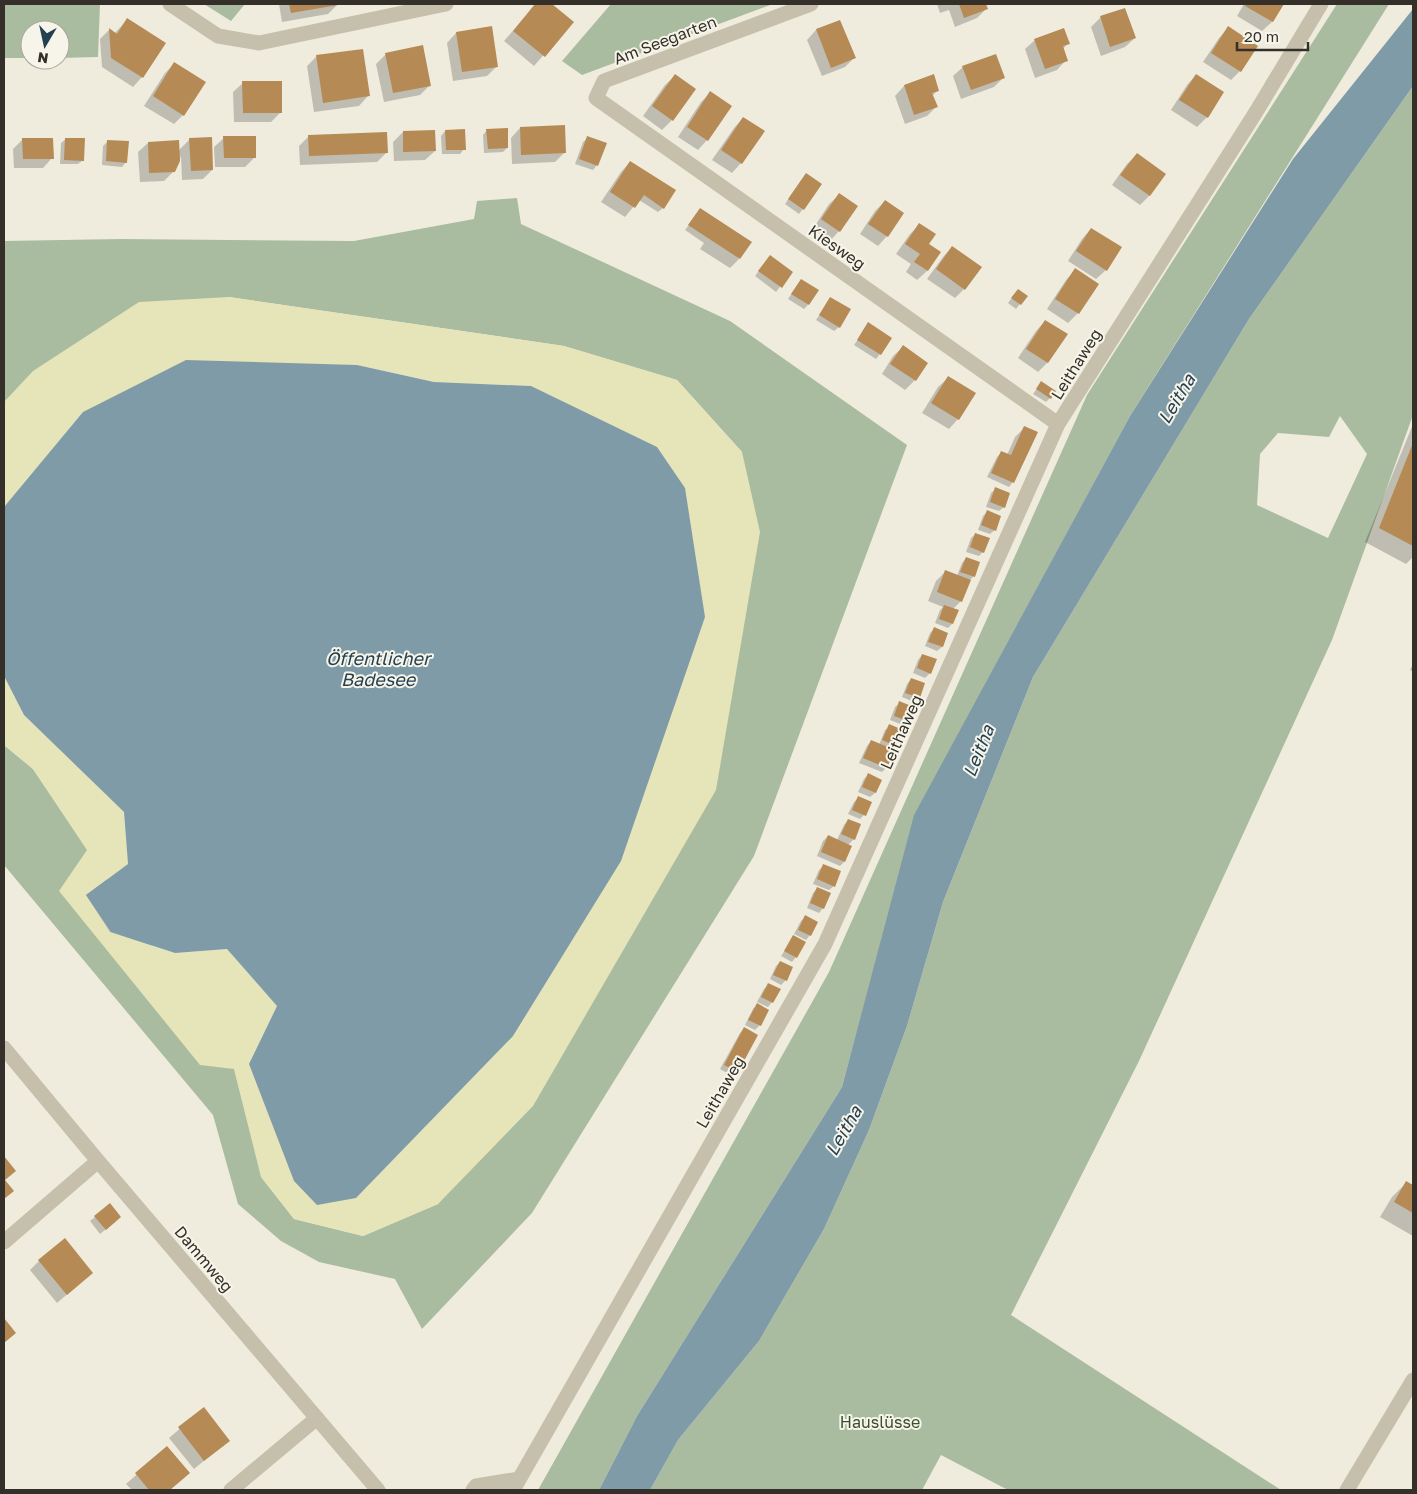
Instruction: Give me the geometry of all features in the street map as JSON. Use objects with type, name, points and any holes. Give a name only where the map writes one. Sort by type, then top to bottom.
[{"type":"street","points":[[170,4],[218,36],[259,42],[446,4]]},
{"type":"street","name":"Am Seegarten","points":[[596,98],[604,81],[811,4]]},
{"type":"street","name":"Leithaweg","points":[[473,1490],[476,1486],[516,1485],[825,944],[1058,424],[1256,112],[1321,4]]},
{"type":"street","name":"Kiesweg","points":[[596,98],[1058,424]]},
{"type":"street","name":"Dammweg","points":[[4,1048],[98,1162],[378,1490]]},
{"type":"street","points":[[4,1242],[98,1162]]},
{"type":"street","points":[[1347,1490],[1413,1380]]},
{"type":"street","points":[[231,1490],[317,1418]]},
{"type":"green space","points":[[4,4],[100,4],[98,57],[70,58],[70,20],[20,20],[20,58],[4,58]]},
{"type":"green space","points":[[204,4],[245,4],[231,21]]},
{"type":"green space","points":[[611,4],[773,4],[582,75],[562,61]]},
{"type":"green space","points":[[1337,4],[1389,4],[1130,416],[986,683],[872,976],[842,1087],[637,1416],[599,1490],[538,1490],[829,972],[1087,395]]},
{"type":"green space","name":"Hauslüsse","points":[[1413,86],[1413,415],[1332,640],[1139,1061],[1011,1315],[1281,1490],[1008,1490],[941,1455],[922,1490],[650,1490],[678,1440],[759,1341],[824,1229],[869,1130],[907,1026],[943,902],[1033,677],[1249,319]],"holes":[[[1340,416],[1367,454],[1328,538],[1257,505],[1260,454],[1278,433],[1329,437]]]},
{"type":"green space","points":[[517,198],[521,224],[730,321],[907,445],[754,856],[532,1213],[422,1329],[395,1279],[319,1262],[281,1241],[238,1204],[213,1115],[4,865],[4,745],[33,769],[234,1068],[262,1178],[294,1219],[363,1236],[438,1204],[742,452],[677,380],[564,346],[229,297],[4,402],[4,241],[121,239],[354,241],[474,219],[477,201]]},
{"type":"sand","points":[[229,297],[564,346],[677,380],[742,452],[760,532],[716,790],[533,1106],[438,1204],[363,1236],[294,1219],[261,1177],[234,1069],[200,1065],[59,891],[87,850],[33,769],[4,745],[4,676],[24,715],[124,812],[128,864],[86,895],[110,932],[175,953],[227,949],[277,1006],[249,1064],[294,1180],[531,386],[434,382],[357,365],[268,363],[83,412],[4,507],[4,402],[33,371],[139,302]]},
{"type":"water","name":"Leitha","points":[[1413,9],[1413,86],[1249,319],[1033,677],[943,902],[907,1026],[869,1130],[824,1229],[759,1341],[678,1440],[650,1490],[599,1490],[637,1416],[842,1087],[914,815],[1130,416],[1293,159]]},
{"type":"water","name":"Öffentlicher Badesee","points":[[186,360],[357,365],[434,382],[531,386],[657,447],[685,488],[705,617],[621,861],[513,1036],[356,1198],[317,1205],[294,1181],[249,1064],[277,1006],[227,949],[175,953],[111,932],[86,895],[128,864],[124,812],[24,715],[4,676],[4,507],[83,412]]},
{"type":"building","points":[[289,4],[338,4],[338,5],[291,13]]},
{"type":"building","points":[[535,4],[552,4],[574,22],[545,57],[513,31]]},
{"type":"building","points":[[959,4],[986,4],[988,9],[964,18]]},
{"type":"building","points":[[1246,4],[1284,4],[1273,22],[1245,6]]},
{"type":"building","points":[[1125,8],[1136,38],[1110,47],[1100,16]]},
{"type":"building","points":[[127,18],[166,43],[143,78],[111,58],[109,28],[117,34]]},
{"type":"building","points":[[840,20],[856,58],[831,68],[816,29]]},
{"type":"building","points":[[492,26],[498,67],[462,72],[456,32]]},
{"type":"building","points":[[1228,26],[1258,46],[1241,72],[1211,53]]},
{"type":"building","points":[[1064,28],[1070,44],[1063,46],[1068,61],[1045,69],[1034,39]]},
{"type":"building","points":[[423,45],[431,86],[393,93],[385,53]]},
{"type":"building","points":[[363,49],[370,96],[323,103],[316,55]]},
{"type":"building","points":[[996,54],[1005,78],[971,90],[962,66]]},
{"type":"building","points":[[174,62],[206,82],[184,116],[153,96]]},
{"type":"building","points":[[675,74],[696,89],[673,121],[652,106]]},
{"type":"building","points":[[934,74],[939,91],[932,93],[938,107],[914,115],[904,85]]},
{"type":"building","points":[[1196,74],[1224,92],[1208,118],[1179,100]]},
{"type":"building","points":[[242,81],[282,81],[282,113],[243,113]]},
{"type":"building","points":[[710,91],[732,106],[708,141],[687,127]]},
{"type":"building","points":[[743,117],[765,131],[742,164],[721,150]]},
{"type":"building","points":[[565,125],[566,153],[521,155],[520,127]]},
{"type":"building","points":[[508,128],[508,148],[488,149],[486,129]]},
{"type":"building","points":[[465,129],[466,150],[446,150],[445,130]]},
{"type":"building","points":[[435,130],[436,151],[403,152],[403,131]]},
{"type":"building","points":[[387,132],[388,153],[309,156],[308,135]]},
{"type":"building","points":[[223,136],[256,136],[256,158],[224,158]]},
{"type":"building","points":[[587,136],[607,143],[598,166],[579,159]]},
{"type":"building","points":[[212,137],[213,170],[191,171],[189,138]]},
{"type":"building","points":[[22,138],[53,138],[54,159],[23,159]]},
{"type":"building","points":[[65,138],[85,138],[84,161],[64,160]]},
{"type":"building","points":[[107,140],[129,141],[127,163],[106,161]]},
{"type":"building","points":[[179,140],[180,161],[175,172],[149,173],[148,142]]},
{"type":"building","points":[[1137,153],[1166,174],[1150,196],[1120,175]]},
{"type":"building","points":[[630,161],[676,190],[664,209],[644,195],[635,208],[610,192]]},
{"type":"building","points":[[806,173],[822,184],[804,210],[788,199]]},
{"type":"building","points":[[839,193],[858,206],[840,232],[821,219]]},
{"type":"building","points":[[885,200],[904,213],[888,237],[868,224]]},
{"type":"building","points":[[700,208],[752,242],[740,259],[688,225]]},
{"type":"building","points":[[919,223],[936,234],[929,244],[941,252],[928,271],[914,262],[920,254],[905,244]]},
{"type":"building","points":[[1091,228],[1122,247],[1107,271],[1076,251]]},
{"type":"building","points":[[952,246],[982,267],[965,290],[936,269]]},
{"type":"building","points":[[770,255],[793,272],[782,288],[758,271]]},
{"type":"building","points":[[1075,268],[1099,284],[1079,314],[1055,299]]},
{"type":"building","points":[[801,279],[819,290],[809,305],[791,294]]},
{"type":"building","points":[[1018,289],[1028,296],[1021,305],[1011,298]]},
{"type":"building","points":[[830,297],[851,309],[840,328],[819,315]]},
{"type":"building","points":[[1045,320],[1068,334],[1048,363],[1026,349]]},
{"type":"building","points":[[868,322],[892,338],[881,355],[857,340]]},
{"type":"building","points":[[903,345],[928,363],[916,381],[890,364]]},
{"type":"building","points":[[948,376],[976,393],[959,420],[931,403]]},
{"type":"building","points":[[1041,381],[1056,391],[1051,399],[1036,389]]},
{"type":"building","points":[[1024,426],[1038,432],[1014,483],[991,473],[1001,451],[1011,455]]},
{"type":"building","points":[[1413,443],[1413,546],[1379,528]]},
{"type":"building","points":[[995,487],[1010,493],[1005,508],[990,502]]},
{"type":"building","points":[[987,510],[1001,516],[996,531],[981,525]]},
{"type":"building","points":[[975,533],[990,538],[984,553],[970,547]]},
{"type":"building","points":[[966,557],[980,562],[975,577],[960,572]]},
{"type":"building","points":[[945,570],[971,580],[962,602],[937,592]]},
{"type":"building","points":[[944,605],[959,610],[953,624],[939,619]]},
{"type":"building","points":[[934,627],[948,633],[943,647],[928,642]]},
{"type":"building","points":[[922,654],[937,659],[931,674],[917,668]]},
{"type":"building","points":[[911,678],[925,683],[920,698],[905,693]]},
{"type":"building","points":[[899,701],[914,707],[908,721],[894,716]]},
{"type":"building","points":[[889,724],[903,730],[896,746],[882,740]]},
{"type":"building","points":[[871,740],[895,750],[887,768],[863,758]]},
{"type":"building","points":[[868,773],[882,780],[876,793],[862,787]]},
{"type":"building","points":[[858,796],[872,802],[866,816],[852,810]]},
{"type":"building","points":[[848,819],[861,824],[855,840],[841,834]]},
{"type":"building","points":[[828,835],[852,846],[845,862],[821,852]]},
{"type":"building","points":[[823,864],[841,871],[835,887],[817,879]]},
{"type":"building","points":[[817,887],[831,893],[824,909],[810,903]]},
{"type":"building","points":[[805,915],[818,922],[811,936],[798,930]]},
{"type":"building","points":[[793,935],[806,942],[797,958],[784,951]]},
{"type":"building","points":[[780,961],[793,967],[787,981],[773,975]]},
{"type":"building","points":[[768,983],[781,989],[773,1003],[761,997]]},
{"type":"building","points":[[757,1003],[769,1010],[761,1026],[748,1020]]},
{"type":"building","points":[[744,1027],[758,1035],[738,1072],[724,1065]]},
{"type":"building","points":[[4,1156],[16,1171],[5,1180],[14,1191],[4,1199]]},
{"type":"building","points":[[1406,1181],[1413,1185],[1413,1213],[1394,1202]]},
{"type":"building","points":[[110,1203],[121,1217],[106,1230],[94,1216]]},
{"type":"building","points":[[65,1238],[93,1273],[67,1295],[38,1260]]},
{"type":"building","points":[[4,1318],[16,1333],[4,1343]]},
{"type":"building","points":[[204,1407],[230,1441],[204,1461],[178,1427]]},
{"type":"building","points":[[167,1446],[190,1473],[170,1490],[149,1490],[135,1473]]}]
